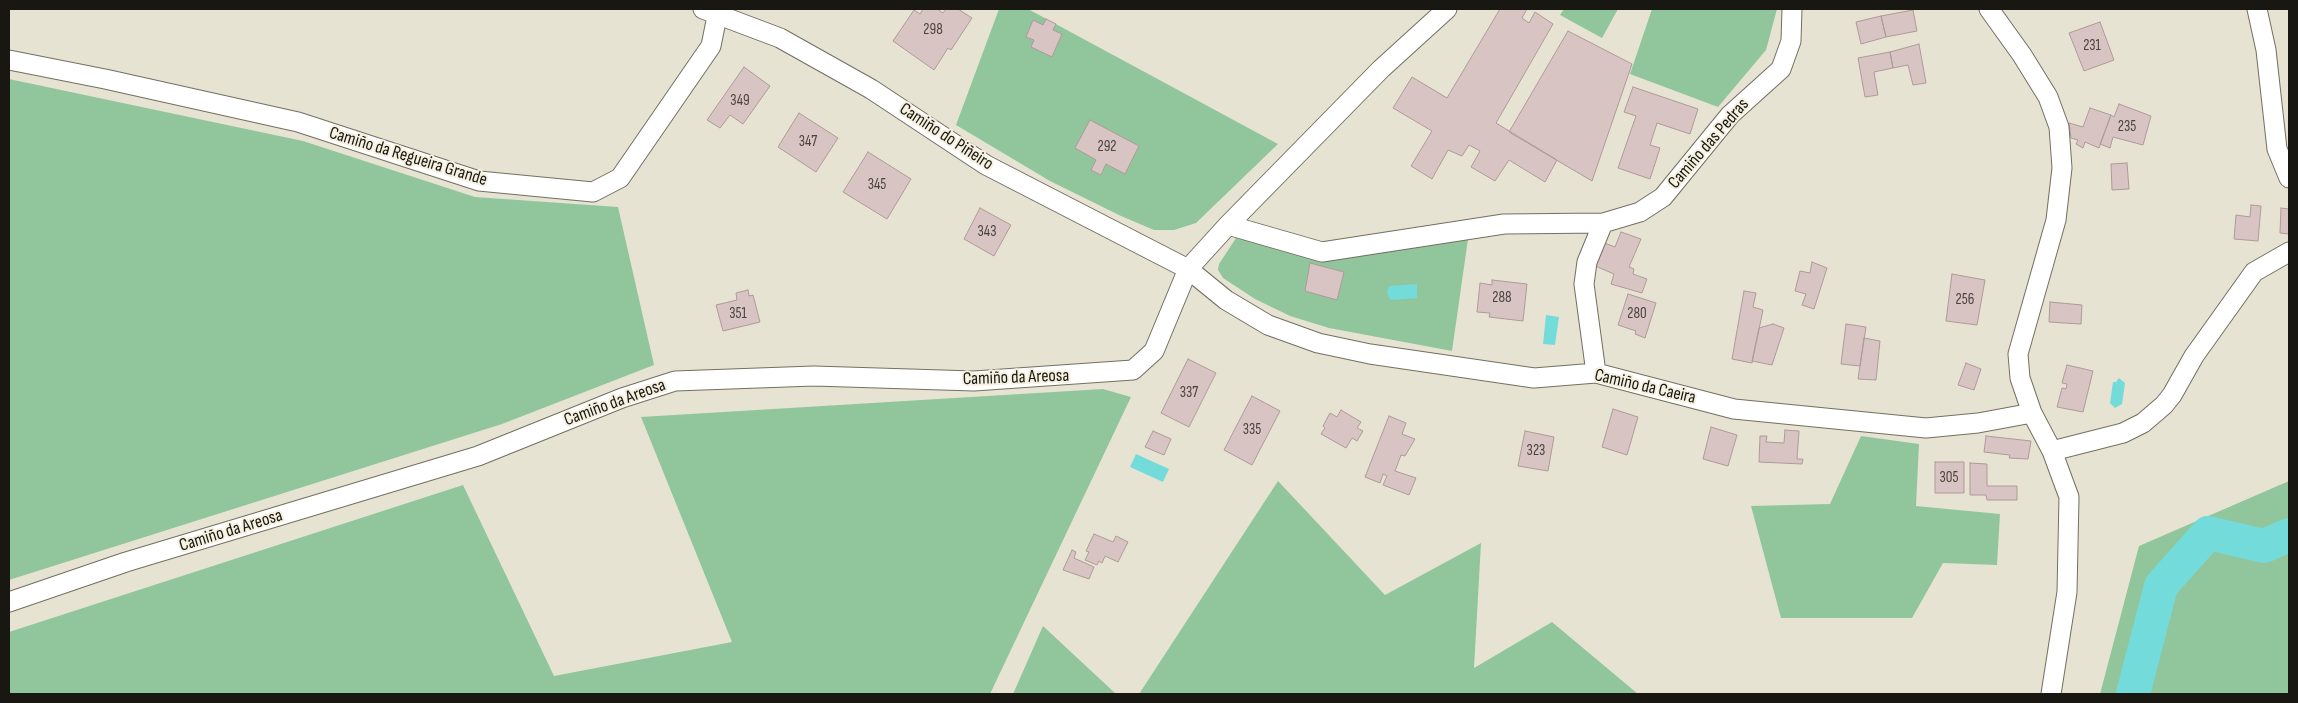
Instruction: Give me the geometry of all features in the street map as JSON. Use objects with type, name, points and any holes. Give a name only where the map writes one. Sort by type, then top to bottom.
[{"type":"street","name":"Camiño da Areosa","points":[[9,602],[126,562],[478,456],[622,398],[675,381],[814,376],[974,382],[1133,370],[1154,351],[1188,270],[1228,225],[1381,69],[1447,9]]},
{"type":"street","name":"Camiño das Pedras","points":[[1228,225],[1322,252],[1504,224],[1604,223],[1640,212],[1663,197],[1730,115],[1781,69],[1791,40],[1792,9]]},
{"type":"street","points":[[1989,9],[2022,55],[2048,97],[2059,127],[2062,168],[2056,220],[2018,354],[2020,378],[2032,413],[2052,451],[2069,497],[2067,592],[2052,694]]},
{"type":"street","points":[[2258,9],[2266,50],[2277,149],[2289,178]]},
{"type":"street","name":"Camiño da Regueira Grande","points":[[9,60],[105,79],[298,122],[479,182],[593,192],[620,178],[711,46],[714,11]]},
{"type":"street","name":"Camiño do Piñeiro","points":[[714,11],[780,38],[871,89],[986,165],[1188,270]]},
{"type":"street","points":[[1596,373],[1584,284],[1587,262],[1604,223]]},
{"type":"street","points":[[2052,451],[2124,433],[2143,423],[2164,405],[2194,356],[2254,272],[2289,252]]},
{"type":"street","name":"Camiño da Caeira","points":[[1188,270],[1226,300],[1268,326],[1318,343],[1370,354],[1534,378],[1596,373],[1734,409],[1926,428],[1978,423],[2032,413]]},
{"type":"green space","points":[[999,9],[1028,9],[1278,144],[1196,223],[1174,230],[1154,230],[1121,216],[1050,181],[956,125]]},
{"type":"green space","points":[[1564,9],[1618,9],[1602,38],[1560,15]]},
{"type":"green space","points":[[1652,9],[1777,9],[1766,50],[1718,107],[1630,74]]},
{"type":"green space","points":[[9,79],[303,141],[475,197],[618,207],[654,365],[502,424],[9,580]]},
{"type":"green space","points":[[1239,236],[1322,258],[1468,239],[1452,351],[1329,328],[1290,316],[1255,299],[1223,278],[1218,270],[1219,264]]},
{"type":"green space","points":[[1103,389],[1131,397],[990,694],[9,694],[9,632],[463,485],[554,676],[732,642],[641,417]]},
{"type":"green space","points":[[1861,436],[1919,444],[1916,506],[2000,514],[1997,565],[1943,563],[1912,618],[1781,618],[1751,506],[1830,504]]},
{"type":"green space","points":[[1278,481],[1385,595],[1481,543],[1474,668],[1552,622],[1638,694],[1139,694]]},
{"type":"green space","points":[[2289,481],[2289,694],[2100,694],[2139,546]]},
{"type":"green space","points":[[1043,626],[1116,694],[1013,694]]},
{"type":"water","points":[[1417,284],[1417,298],[1391,300],[1389,298],[1387,292],[1389,286]]},
{"type":"water","points":[[1546,315],[1559,317],[1555,345],[1543,344]]},
{"type":"water","points":[[2119,378],[2125,383],[2122,404],[2115,408],[2110,403],[2113,382],[2116,382]]},
{"type":"water","points":[[1136,454],[1169,469],[1163,482],[1130,467]]},
{"type":"building","points":[[923,9],[937,9],[943,13],[946,9],[958,9],[972,18],[951,50],[948,48],[934,70],[893,41],[914,10],[920,14]]},
{"type":"building","points":[[1500,9],[1527,9],[1522,18],[1529,23],[1535,12],[1553,24],[1496,123],[1557,160],[1545,182],[1509,160],[1495,181],[1471,167],[1480,151],[1469,145],[1462,156],[1448,150],[1432,179],[1411,166],[1432,131],[1393,108],[1412,77],[1447,98]]},
{"type":"building","points":[[1913,10],[1917,31],[1886,37],[1881,16]]},
{"type":"building","points":[[1881,16],[1886,37],[1861,44],[1856,22]]},
{"type":"building","points":[[1046,19],[1056,24],[1053,30],[1062,34],[1052,57],[1031,47],[1034,40],[1026,37],[1033,20],[1043,25]]},
{"type":"building","points":[[2100,22],[2114,60],[2084,71],[2069,33]]},
{"type":"building","points":[[1568,31],[1632,64],[1592,181],[1509,132]]},
{"type":"building","points":[[1919,44],[1926,83],[1913,85],[1908,65],[1893,68],[1890,52]]},
{"type":"building","points":[[1890,52],[1893,68],[1874,72],[1878,95],[1865,97],[1858,58]]},
{"type":"building","points":[[744,67],[770,86],[743,124],[730,115],[720,128],[707,120]]},
{"type":"building","points":[[1633,87],[1698,109],[1690,134],[1657,123],[1650,145],[1660,148],[1650,179],[1618,168],[1636,116],[1624,112]]},
{"type":"building","points":[[2119,104],[2151,116],[2143,145],[2113,137],[2110,148],[2100,144],[2111,115],[2114,117]]},
{"type":"building","points":[[2090,108],[2111,115],[2099,148],[2085,142],[2083,148],[2076,144],[2078,140],[2071,138],[2069,123],[2083,127]]},
{"type":"building","points":[[799,113],[838,138],[816,172],[778,147]]},
{"type":"building","points":[[1090,120],[1139,146],[1125,174],[1106,164],[1101,175],[1091,170],[1096,160],[1075,148]]},
{"type":"building","points":[[868,152],[911,179],[887,219],[843,192]]},
{"type":"building","points":[[2127,163],[2129,189],[2112,190],[2111,164]]},
{"type":"building","points":[[2251,205],[2261,206],[2258,241],[2234,239],[2236,215],[2250,217]]},
{"type":"building","points":[[980,208],[1011,225],[994,256],[964,239]]},
{"type":"building","points":[[2281,208],[2289,209],[2289,234],[2280,233]]},
{"type":"building","points":[[1621,232],[1641,239],[1629,267],[1634,269],[1633,274],[1647,279],[1642,293],[1611,284],[1614,274],[1593,265],[1602,242],[1615,247]]},
{"type":"building","points":[[1812,262],[1827,268],[1814,309],[1802,305],[1806,294],[1795,291],[1800,271],[1810,273]]},
{"type":"building","points":[[1310,263],[1344,272],[1337,300],[1305,291]]},
{"type":"building","points":[[1952,274],[1985,280],[1977,325],[1946,321]]},
{"type":"building","points":[[1492,280],[1527,284],[1523,321],[1489,317],[1490,313],[1477,312],[1480,283],[1492,285]]},
{"type":"building","points":[[748,290],[749,296],[753,295],[760,322],[723,331],[716,305],[737,300],[736,293]]},
{"type":"building","points":[[1744,291],[1756,293],[1753,307],[1763,310],[1752,363],[1732,359]]},
{"type":"building","points":[[1628,294],[1656,303],[1645,338],[1635,334],[1636,331],[1618,325]]},
{"type":"building","points":[[2050,302],[2082,305],[2081,324],[2049,322]]},
{"type":"building","points":[[1773,324],[1784,328],[1772,365],[1752,361],[1759,328]]},
{"type":"building","points":[[1846,324],[1866,327],[1860,366],[1841,364]]},
{"type":"building","points":[[1864,338],[1880,341],[1876,380],[1858,379]]},
{"type":"building","points":[[1188,359],[1216,373],[1189,427],[1161,413]]},
{"type":"building","points":[[1966,363],[1981,369],[1974,390],[1958,385]]},
{"type":"building","points":[[2067,365],[2093,371],[2083,412],[2057,407],[2062,388],[2066,389],[2067,384],[2062,383]]},
{"type":"building","points":[[1252,396],[1280,411],[1252,465],[1224,450]]},
{"type":"building","points":[[1613,409],[1638,417],[1627,455],[1602,447]]},
{"type":"building","points":[[1341,410],[1361,422],[1357,428],[1363,431],[1357,441],[1352,438],[1346,448],[1321,434],[1330,413],[1337,417]]},
{"type":"building","points":[[1389,416],[1406,423],[1402,434],[1415,439],[1405,456],[1401,455],[1395,471],[1416,478],[1409,495],[1383,485],[1387,476],[1383,474],[1380,483],[1365,477]]},
{"type":"building","points":[[1711,427],[1737,435],[1728,466],[1703,459]]},
{"type":"building","points":[[1785,430],[1799,431],[1797,459],[1803,459],[1802,464],[1759,462],[1760,436],[1767,436],[1766,442],[1784,443]]},
{"type":"building","points":[[1153,431],[1171,439],[1164,455],[1145,447]]},
{"type":"building","points":[[1525,431],[1554,437],[1548,471],[1518,466]]},
{"type":"building","points":[[1986,436],[2031,441],[2028,459],[2009,458],[2010,455],[1984,452]]},
{"type":"building","points":[[1935,462],[1964,462],[1964,493],[1935,493]]},
{"type":"building","points":[[1970,463],[1987,464],[1987,486],[2017,486],[2017,500],[1987,500],[1986,495],[1970,495]]},
{"type":"building","points":[[1094,534],[1113,542],[1116,536],[1128,542],[1118,562],[1105,556],[1102,563],[1099,561],[1097,565],[1085,560],[1089,552],[1086,551]]},
{"type":"building","points":[[1072,550],[1076,552],[1074,558],[1094,567],[1089,579],[1063,570]]},
{"type":"waterway","points":[[2133,694],[2161,586],[2208,533],[2264,546],[2289,535]]}]
